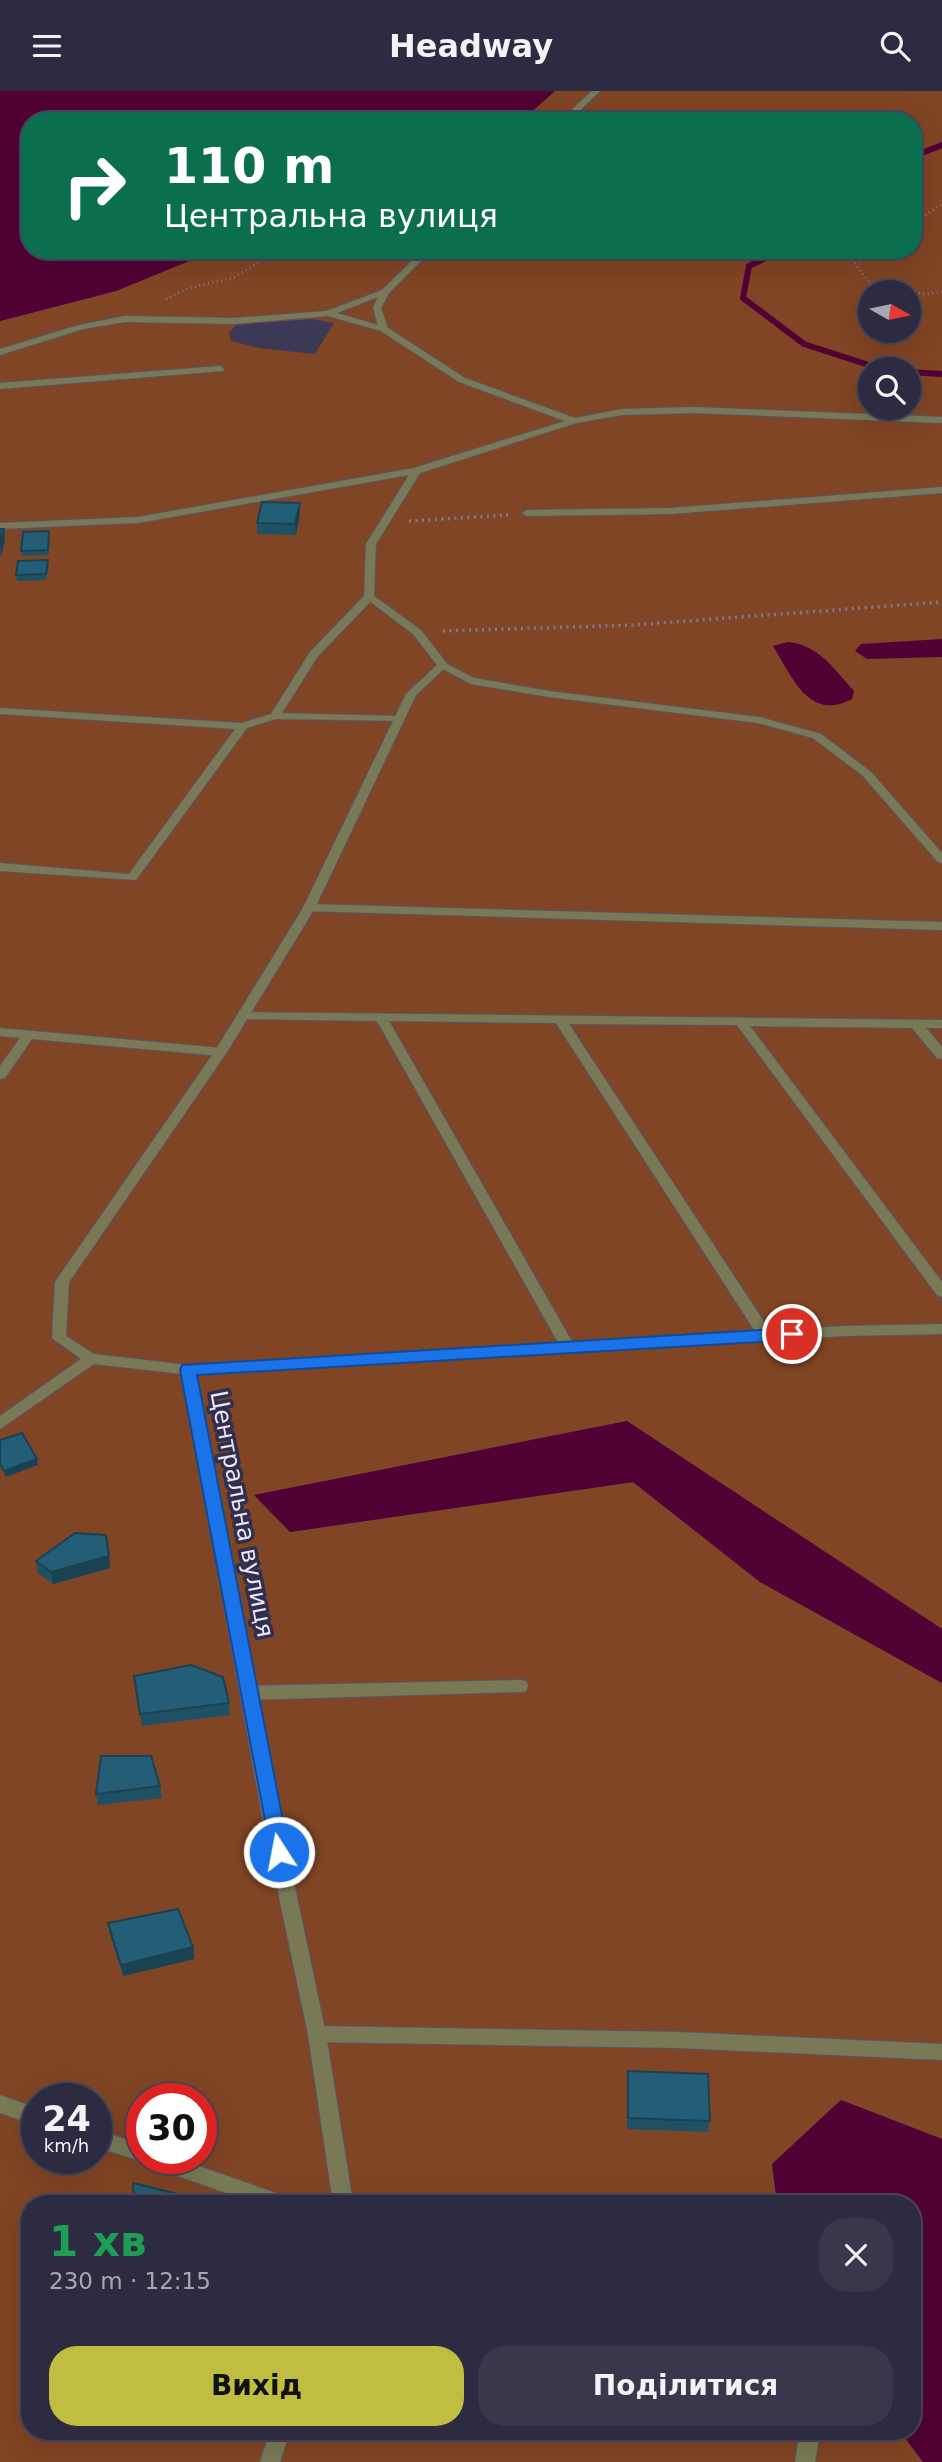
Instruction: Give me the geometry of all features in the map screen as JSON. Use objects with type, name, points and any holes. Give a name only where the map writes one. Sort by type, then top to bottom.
[{"type":"street","points":[[574,112],[596,91]]},
{"type":"street","points":[[384,330],[377,308],[385,292],[419,259]]},
{"type":"street","points":[[0,352],[82,327],[125,319],[233,321],[328,313],[385,292]]},
{"type":"street","points":[[328,313],[362,320],[384,330],[462,380],[574,421]]},
{"type":"street","points":[[0,386],[220,369]]},
{"type":"street","points":[[0,526],[138,520],[416,471],[574,421],[622,412],[693,410],[942,419]]},
{"type":"street","points":[[275,716],[314,654],[369,597],[371,544],[416,471]]},
{"type":"street","points":[[527,513],[670,510],[942,490]]},
{"type":"street","points":[[369,597],[417,632],[443,665],[471,681],[549,694],[759,720],[817,736],[867,774],[942,860]]},
{"type":"street","points":[[188,1370],[91,1359],[59,1338],[62,1282],[222,1052],[309,908],[411,694],[443,665]]},
{"type":"street","points":[[0,711],[243,726],[275,716],[399,719]]},
{"type":"street","points":[[0,867],[132,878],[243,726]]},
{"type":"street","points":[[309,908],[942,926]]},
{"type":"street","points":[[243,1016],[942,1024]]},
{"type":"street","points":[[381,1018],[568,1347]]},
{"type":"street","points":[[560,1020],[765,1335]]},
{"type":"street","points":[[741,1022],[942,1291]]},
{"type":"street","points":[[916,1024],[942,1055]]},
{"type":"street","points":[[0,1031],[222,1052]]},
{"type":"street","points":[[0,1075],[29,1034]]},
{"type":"street","name":"Центральна вулиця","points":[[342,2195],[317,2033],[248,1693],[188,1370],[765,1335],[942,1329]]},
{"type":"street","points":[[0,1424],[91,1359]]},
{"type":"street","points":[[248,1693],[520,1686]]},
{"type":"street","points":[[317,2033],[678,2040],[942,2052]]},
{"type":"street","points":[[0,2104],[21,2111]]},
{"type":"street","points":[[198,2174],[257,2195]]},
{"type":"street","points":[[270,2462],[277,2440]]},
{"type":"street","points":[[805,2462],[809,2440]]},
{"type":"path","points":[[922,218],[942,204]]},
{"type":"path","points":[[125,319],[189,289],[233,278],[264,259]]},
{"type":"path","points":[[862,259],[855,264],[873,287],[926,294],[942,292]]},
{"type":"path","points":[[382,523],[527,513]]},
{"type":"path","points":[[417,632],[633,625],[942,602]]},
{"type":"shaded area","points":[[0,91],[555,91],[531,112],[21,112],[21,259],[194,259],[116,291],[0,321]]},
{"type":"shaded area","points":[[555,91],[942,91],[942,1629],[627,1421],[255,1495],[290,1532],[633,1482],[760,1582],[942,1683],[942,2139],[841,2100],[772,2164],[776,2195],[21,2195],[21,2440],[907,2440],[923,2462],[0,2462],[0,321],[116,291],[194,259],[922,259],[922,112],[531,112]],"holes":[[[312,319],[334,323],[315,354],[258,348],[231,341],[229,333],[236,325]]]},
{"type":"shaded area","points":[[942,639],[942,657],[867,659],[855,651],[861,644]]},
{"type":"shaded area","points":[[788,642],[809,648],[826,660],[854,691],[852,699],[837,705],[824,705],[813,701],[804,693],[773,646]]},
{"type":"shaded area","points":[[627,1421],[942,1629],[942,1683],[760,1582],[633,1482],[290,1532],[254,1495]]},
{"type":"shaded area","points":[[841,2100],[942,2139],[942,2462],[923,2462],[907,2440],[921,2440],[921,2195],[776,2195],[772,2164]]},
{"type":"building","points":[[262,502],[300,503],[295,524],[257,523]]},
{"type":"building","points":[[0,529],[4,529],[0,546]]},
{"type":"building","points":[[49,531],[48,550],[21,551],[23,532]]},
{"type":"building","points":[[48,560],[46,574],[16,575],[18,561]]},
{"type":"building","points":[[22,1433],[37,1459],[4,1471],[0,1464],[0,1440]]},
{"type":"building","points":[[75,1533],[106,1535],[109,1556],[51,1572],[36,1561]]},
{"type":"building","points":[[191,1665],[223,1677],[229,1703],[140,1714],[134,1676]]},
{"type":"building","points":[[101,1756],[151,1756],[160,1786],[96,1794]]},
{"type":"building","points":[[178,1909],[193,1947],[121,1965],[108,1923]]},
{"type":"building","points":[[628,2071],[708,2074],[710,2121],[628,2118]]},
{"type":"building","points":[[133,2183],[181,2195],[134,2195]]},
{"type":"waterway","points":[[922,153],[942,145]]},
{"type":"waterway","points":[[763,259],[749,266],[743,298],[804,344],[858,362]]},
{"type":"waterway","points":[[921,373],[942,374]]},
{"type":"route","points":[[279,1852],[188,1370],[792,1334]]}]
